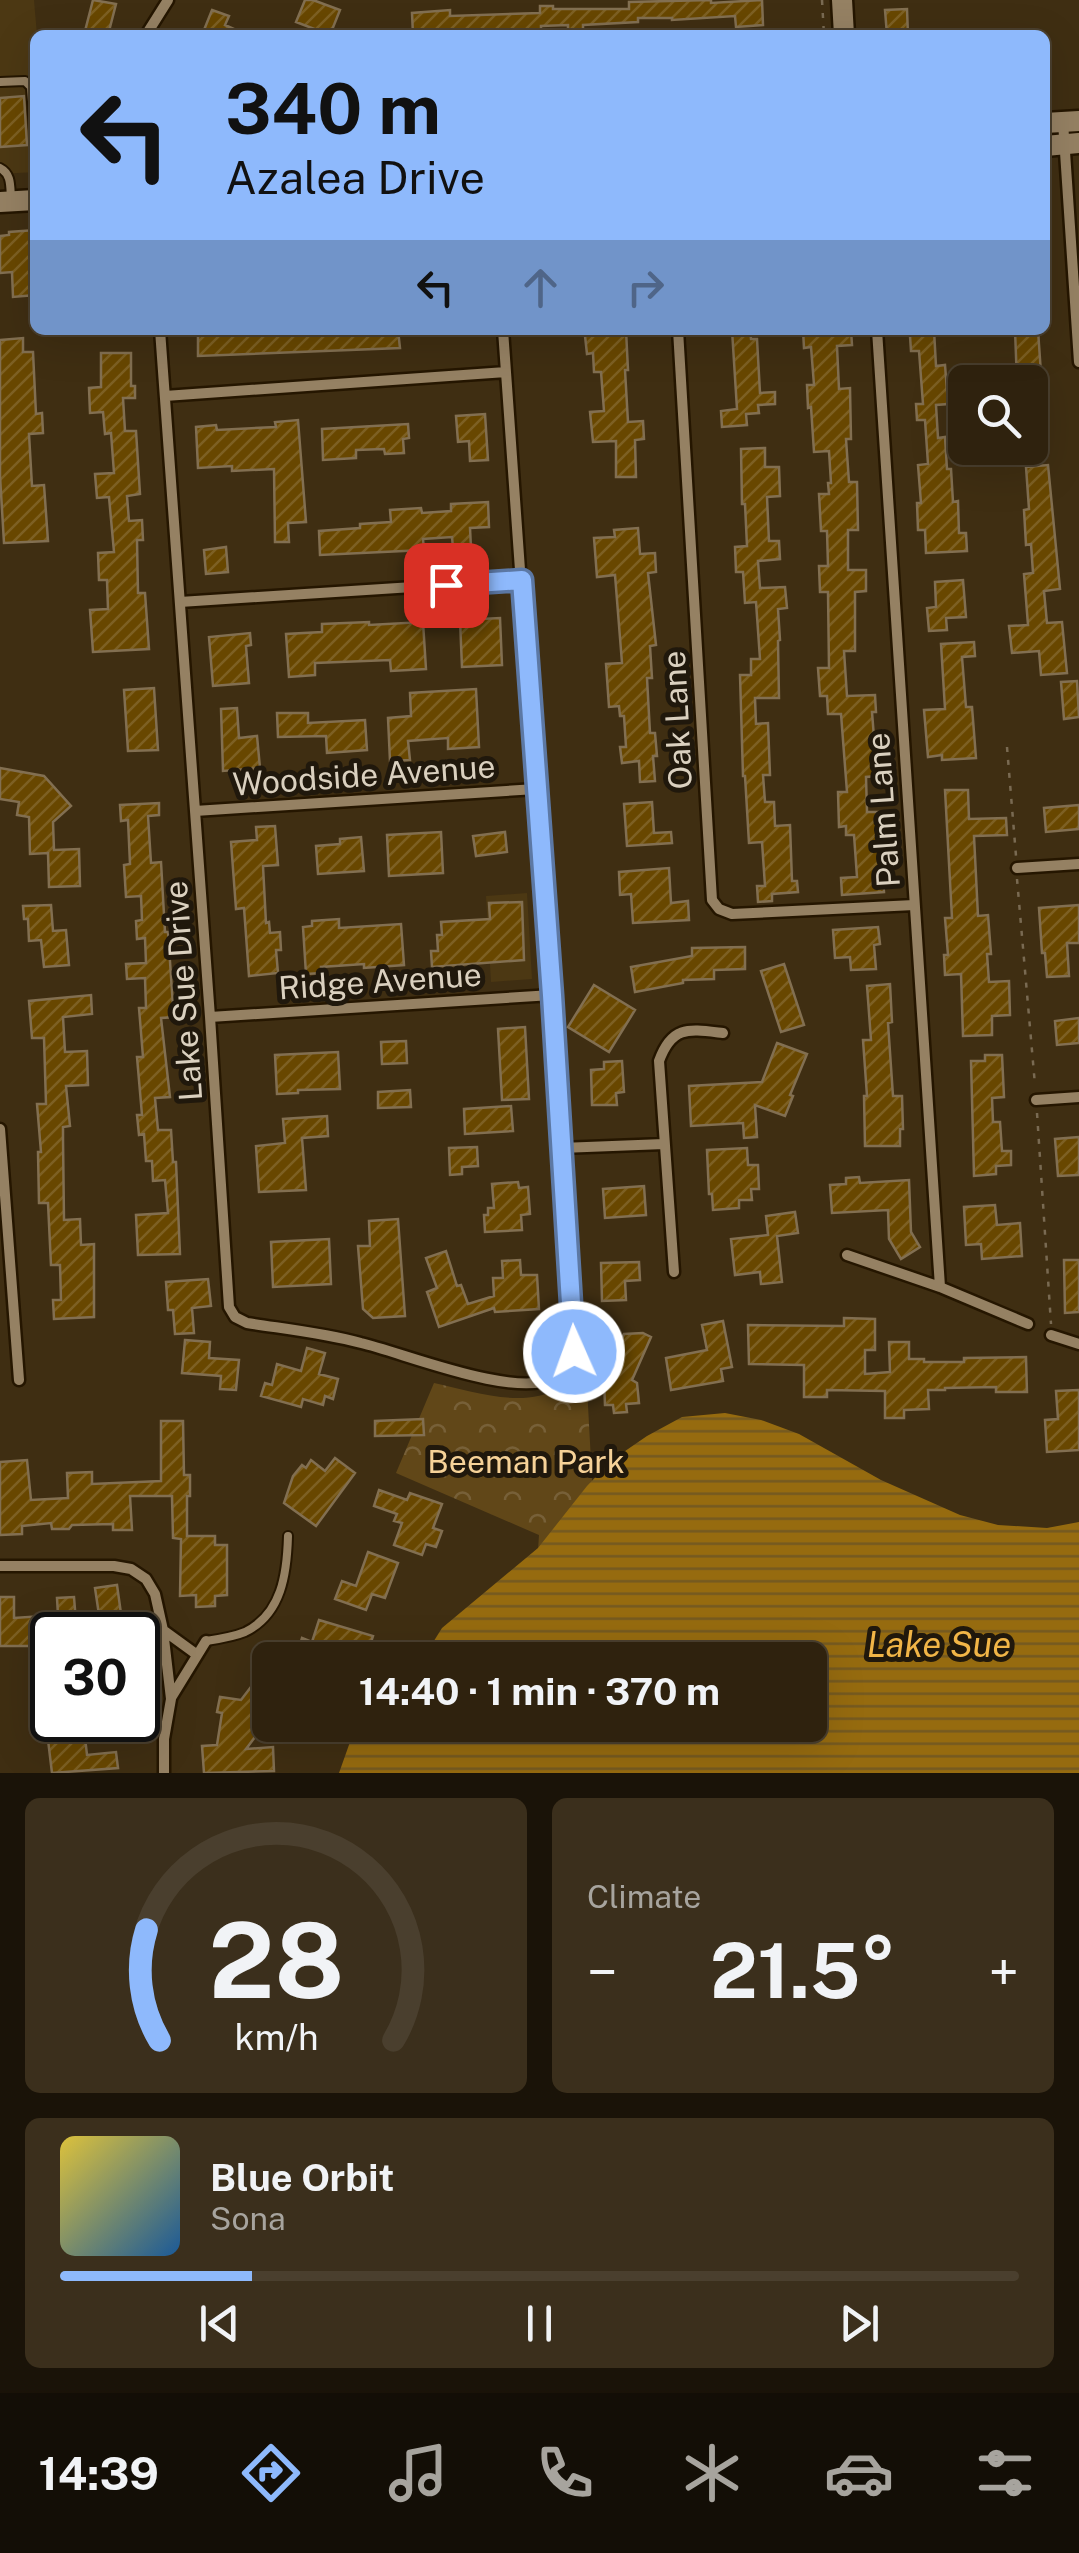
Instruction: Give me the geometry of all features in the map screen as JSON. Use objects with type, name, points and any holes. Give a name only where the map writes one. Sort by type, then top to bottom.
[{"type":"street","points":[[149,30],[168,0]]},
{"type":"street","points":[[842,0],[844,30]]},
{"type":"street","points":[[1062,122],[1075,251],[1079,362]]},
{"type":"street","name":"Lake Sue Drive","points":[[160,335],[228,1307],[235,1318],[247,1323],[363,1343],[442,1369],[518,1383],[556,1377],[568,1366],[574,1352],[561,1148]]},
{"type":"street","points":[[503,335],[561,1148],[664,1144]]},
{"type":"street","name":"Oak Lane","points":[[678,335],[712,900],[719,910],[732,914],[914,905]]},
{"type":"street","name":"Palm Lane","points":[[877,335],[940,1287]]},
{"type":"street","points":[[165,396],[506,372]]},
{"type":"street","points":[[180,602],[522,580]]},
{"type":"street","name":"Woodside Avenue","points":[[195,811],[536,789]]},
{"type":"street","points":[[1016,868],[1079,864]]},
{"type":"street","name":"Ridge Avenue","points":[[210,1017],[552,995]]},
{"type":"street","points":[[674,1272],[659,1061],[665,1044],[678,1034],[694,1030],[722,1033]]},
{"type":"street","points":[[1036,1100],[1079,1096]]},
{"type":"street","points":[[0,1128],[3,1223],[19,1380]]},
{"type":"street","points":[[847,1255],[940,1287],[1028,1324]]},
{"type":"street","points":[[1051,1334],[1079,1344]]},
{"type":"street","points":[[0,1566],[114,1566],[131,1569],[146,1579],[155,1594],[163,1630],[171,1698],[164,1739],[164,1773]]},
{"type":"street","points":[[163,1630],[196,1654]]},
{"type":"street","points":[[171,1698],[206,1641]]},
{"type":"lane","points":[[0,82],[25,81],[30,86]]},
{"type":"lane","points":[[0,168],[10,178],[6,202]]},
{"type":"lane","points":[[206,1641],[245,1632],[265,1618],[286,1576],[288,1536]]},
{"type":"path","points":[[822,0],[824,30]]},
{"type":"path","points":[[1007,748],[1051,1334]]},
{"type":"shaded area","points":[[0,0],[34,0],[37,30],[30,30],[30,172],[0,174]]},
{"type":"shaded area","points":[[527,893],[532,979],[491,982],[486,896]]},
{"type":"green space","name":"Beeman Park","points":[[585,1350],[599,1610],[534,1613],[539,1535],[396,1473],[434,1383],[499,1397],[542,1395],[560,1387],[574,1373]]},
{"type":"water","name":"Lake Sue","points":[[725,1413],[761,1420],[799,1434],[881,1480],[960,1515],[998,1525],[1047,1528],[1079,1522],[1079,1773],[339,1773],[350,1742],[827,1742],[827,1642],[433,1642],[442,1628],[538,1548],[612,1460],[682,1417]]},
{"type":"building","points":[[93,0],[116,4],[109,30],[85,30]]},
{"type":"building","points":[[305,0],[340,10],[332,30],[317,30],[296,22]]},
{"type":"building","points":[[762,0],[763,25],[736,27],[735,16],[638,18],[638,22],[583,25],[583,30],[568,30],[568,25],[541,26],[541,30],[413,30],[412,13],[540,13],[540,6],[629,9],[629,2]]},
{"type":"building","points":[[907,9],[908,30],[887,30],[885,10]]},
{"type":"building","points":[[212,10],[229,16],[225,25],[236,30],[204,30]]},
{"type":"building","points":[[24,96],[27,145],[0,147],[0,98]]},
{"type":"building","points":[[30,230],[30,295],[13,297],[12,272],[0,273],[0,236]]},
{"type":"building","points":[[198,335],[399,335],[400,348],[198,356]]},
{"type":"building","points":[[626,335],[628,422],[643,421],[644,439],[635,440],[636,477],[616,477],[616,441],[593,442],[590,412],[604,411],[601,372],[594,372],[593,353],[587,354],[585,336]]},
{"type":"building","points":[[732,335],[751,335],[751,339],[757,339],[760,393],[775,392],[775,404],[758,405],[759,413],[746,414],[747,425],[722,427],[721,411],[737,409]]},
{"type":"building","points":[[803,335],[851,335],[852,345],[837,346],[839,389],[850,388],[851,439],[846,439],[849,482],[857,482],[858,530],[848,530],[848,570],[866,570],[866,591],[855,592],[855,651],[844,651],[847,696],[875,695],[876,712],[872,712],[877,776],[866,777],[867,812],[878,812],[884,892],[842,895],[841,878],[857,877],[854,835],[846,835],[846,826],[839,827],[838,792],[847,792],[841,714],[828,714],[827,696],[820,696],[818,668],[829,668],[828,592],[820,592],[819,566],[828,566],[827,531],[821,531],[819,494],[829,494],[829,451],[814,452],[807,385],[814,385],[811,347],[804,348]]},
{"type":"building","points":[[934,335],[936,366],[945,365],[948,404],[936,405],[938,438],[945,437],[953,502],[958,501],[959,533],[966,533],[967,551],[926,553],[925,530],[918,530],[918,465],[928,464],[925,420],[917,420],[916,404],[923,404],[919,351],[911,351],[910,336]]},
{"type":"building","points":[[1015,335],[1038,335],[1040,365],[1016,365]]},
{"type":"building","points":[[23,338],[23,352],[33,352],[36,414],[42,413],[43,433],[29,434],[32,486],[44,485],[48,541],[4,543],[0,340]]},
{"type":"building","points":[[101,353],[131,353],[135,398],[123,398],[125,431],[136,431],[140,494],[127,496],[129,521],[142,520],[143,540],[137,540],[138,593],[145,593],[149,649],[93,652],[90,610],[108,609],[107,580],[99,580],[98,553],[114,552],[109,497],[97,498],[95,474],[114,473],[111,433],[105,434],[103,412],[90,413],[89,388],[101,387]]},
{"type":"building","points":[[485,414],[488,460],[470,461],[469,441],[458,442],[456,416]]},
{"type":"building","points":[[298,420],[306,522],[288,523],[289,542],[275,542],[274,469],[198,468],[196,427],[276,427],[275,422]]},
{"type":"building","points":[[408,424],[404,453],[356,450],[356,458],[323,460],[322,429]]},
{"type":"building","points":[[765,448],[765,467],[779,467],[780,496],[767,497],[769,541],[779,541],[780,559],[758,561],[760,588],[785,587],[787,608],[778,609],[779,698],[755,698],[756,724],[768,723],[770,775],[763,775],[765,802],[774,802],[775,826],[790,825],[792,881],[797,881],[798,892],[772,894],[772,901],[758,902],[757,886],[765,886],[762,842],[749,843],[740,675],[751,675],[751,659],[760,659],[756,602],[745,603],[743,572],[736,572],[735,547],[747,546],[741,449]]},
{"type":"building","points":[[1048,465],[1060,589],[1044,591],[1047,623],[1062,622],[1067,673],[1041,675],[1039,651],[1012,653],[1009,626],[1028,625],[1024,574],[1033,573],[1031,544],[1026,545],[1026,467]]},
{"type":"building","points":[[488,502],[489,527],[470,528],[471,548],[453,548],[452,537],[423,539],[424,550],[320,555],[319,531],[391,522],[390,510],[451,511],[451,504]]},
{"type":"building","points":[[638,528],[640,554],[655,553],[656,572],[648,573],[656,645],[650,646],[652,678],[647,678],[650,733],[655,733],[657,756],[653,756],[655,781],[640,782],[639,761],[622,763],[620,747],[626,747],[624,716],[620,716],[619,706],[609,707],[606,664],[622,663],[615,575],[597,577],[594,538],[615,537],[614,530]]},
{"type":"building","points":[[226,547],[228,572],[206,574],[204,550]]},
{"type":"building","points":[[963,580],[966,617],[946,618],[947,630],[929,631],[927,608],[936,607],[935,582]]},
{"type":"building","points":[[500,618],[502,665],[462,667],[460,620]]},
{"type":"building","points":[[423,622],[426,669],[391,671],[390,660],[315,663],[315,675],[289,677],[286,634],[322,632],[322,624]]},
{"type":"building","points":[[250,633],[251,645],[246,646],[249,683],[213,686],[209,637]]},
{"type":"building","points":[[974,642],[975,656],[962,657],[966,707],[972,707],[976,758],[928,757],[924,710],[945,709],[941,644]]},
{"type":"building","points":[[1077,681],[1079,717],[1064,719],[1061,682]]},
{"type":"building","points":[[154,688],[158,750],[128,751],[124,690]]},
{"type":"building","points":[[476,689],[479,747],[448,749],[448,738],[408,741],[410,760],[390,761],[388,718],[411,716],[410,693]]},
{"type":"building","points":[[237,708],[239,738],[257,736],[260,768],[223,771],[221,709]]},
{"type":"building","points":[[277,713],[308,713],[308,723],[365,720],[367,750],[327,753],[326,736],[278,737]]},
{"type":"building","points":[[0,768],[44,776],[71,806],[53,822],[54,850],[79,849],[80,886],[49,887],[48,853],[30,854],[29,817],[17,815],[19,802],[0,799]]},
{"type":"building","points":[[945,790],[968,790],[969,819],[1006,818],[1007,835],[974,836],[978,916],[988,915],[989,982],[1009,981],[1010,1015],[992,1016],[992,1035],[963,1036],[961,974],[945,975],[945,918],[952,918]]},
{"type":"building","points":[[652,802],[654,833],[671,832],[672,843],[627,846],[624,804]]},
{"type":"building","points":[[159,803],[159,815],[148,816],[151,863],[161,862],[176,1017],[161,1018],[170,1097],[155,1098],[158,1130],[171,1130],[180,1254],[138,1255],[136,1215],[168,1213],[165,1180],[153,1181],[152,1161],[146,1161],[144,1134],[139,1135],[137,1115],[142,1115],[137,1057],[143,1057],[139,1008],[146,1008],[145,978],[127,979],[126,964],[146,963],[145,938],[137,939],[136,921],[142,920],[141,896],[126,897],[124,865],[130,864],[128,820],[121,821],[120,805]]},
{"type":"building","points":[[1079,805],[1079,829],[1046,832],[1044,808]]},
{"type":"building","points":[[275,826],[278,865],[263,866],[266,923],[269,922],[270,933],[280,932],[281,950],[276,950],[278,973],[249,976],[244,908],[236,909],[231,842],[257,840],[256,827]]},
{"type":"building","points":[[441,832],[443,873],[389,876],[387,835]]},
{"type":"building","points":[[505,832],[507,852],[476,856],[473,836]]},
{"type":"building","points":[[361,837],[364,871],[318,874],[316,846]]},
{"type":"building","points":[[669,868],[671,903],[688,901],[689,920],[633,923],[631,894],[620,895],[619,872]]},
{"type":"building","points":[[522,902],[524,960],[432,967],[431,951],[438,951],[441,922],[490,919],[489,903]]},
{"type":"building","points":[[51,905],[53,931],[66,930],[69,965],[44,967],[41,940],[29,941],[23,906]]},
{"type":"building","points":[[1079,905],[1079,943],[1067,943],[1069,976],[1047,977],[1039,908]]},
{"type":"building","points":[[339,919],[339,928],[401,924],[404,965],[321,967],[322,973],[306,974],[303,927],[312,926],[312,921]]},
{"type":"building","points":[[878,927],[880,944],[874,945],[876,969],[851,970],[850,957],[835,958],[833,930]]},
{"type":"building","points":[[745,947],[745,969],[714,970],[714,979],[683,980],[635,992],[631,967],[692,956],[692,948]]},
{"type":"building","points":[[784,964],[804,1025],[781,1032],[761,971]]},
{"type":"building","points":[[890,984],[892,1022],[888,1023],[893,1096],[902,1096],[903,1129],[900,1146],[865,1146],[863,1040],[871,1040],[867,986]]},
{"type":"building","points":[[594,985],[635,1010],[609,1052],[568,1027]]},
{"type":"building","points":[[91,995],[92,1014],[63,1017],[65,1052],[87,1051],[88,1085],[66,1086],[70,1126],[63,1127],[63,1139],[64,1220],[80,1219],[81,1245],[94,1244],[94,1317],[54,1319],[53,1300],[61,1300],[60,1265],[51,1265],[48,1203],[39,1203],[41,1152],[37,1104],[46,1104],[44,1038],[32,1038],[29,1001]]},
{"type":"building","points":[[1079,1018],[1079,1043],[1057,1045],[1055,1021]]},
{"type":"building","points":[[525,1027],[529,1099],[502,1100],[498,1029]]},
{"type":"building","points":[[406,1041],[407,1063],[382,1064],[381,1042]]},
{"type":"building","points":[[777,1043],[807,1054],[785,1116],[755,1105],[757,1137],[744,1138],[743,1123],[691,1126],[689,1086],[762,1082]]},
{"type":"building","points":[[338,1052],[340,1089],[277,1094],[275,1055]]},
{"type":"building","points":[[985,1055],[1002,1055],[1004,1097],[992,1098],[993,1122],[1000,1122],[1002,1151],[1011,1151],[1011,1165],[996,1166],[996,1174],[974,1176],[971,1061],[985,1061]]},
{"type":"building","points":[[622,1061],[624,1092],[616,1093],[617,1105],[592,1105],[591,1070],[604,1069],[604,1062]]},
{"type":"building","points":[[410,1090],[411,1107],[378,1108],[378,1092]]},
{"type":"building","points":[[511,1106],[513,1131],[465,1134],[464,1109]]},
{"type":"building","points":[[327,1116],[328,1136],[302,1138],[306,1190],[259,1192],[256,1146],[285,1143],[283,1119]]},
{"type":"building","points":[[1079,1137],[1079,1175],[1058,1176],[1055,1139]]},
{"type":"building","points":[[477,1147],[478,1166],[462,1167],[462,1174],[450,1175],[449,1148]]},
{"type":"building","points":[[747,1148],[748,1165],[758,1165],[759,1189],[751,1189],[752,1200],[739,1200],[739,1208],[713,1210],[707,1150]]},
{"type":"building","points":[[859,1177],[860,1183],[909,1180],[911,1232],[920,1247],[901,1259],[889,1239],[888,1210],[832,1213],[830,1185],[846,1184],[846,1178]]},
{"type":"building","points":[[518,1182],[519,1188],[528,1187],[530,1214],[521,1215],[522,1230],[485,1232],[484,1215],[488,1215],[488,1208],[494,1208],[492,1184]]},
{"type":"building","points":[[644,1186],[646,1215],[605,1218],[603,1189]]},
{"type":"building","points":[[995,1205],[997,1225],[1020,1223],[1022,1256],[982,1259],[981,1244],[966,1245],[964,1207]]},
{"type":"building","points":[[795,1212],[798,1233],[777,1236],[782,1282],[761,1284],[760,1272],[735,1275],[731,1239],[768,1235],[766,1216]]},
{"type":"building","points":[[398,1219],[405,1316],[373,1318],[363,1309],[358,1246],[370,1246],[369,1221]]},
{"type":"building","points":[[329,1239],[331,1284],[273,1287],[271,1242]]},
{"type":"building","points":[[446,1251],[457,1286],[461,1285],[468,1304],[494,1296],[493,1278],[503,1278],[502,1261],[520,1260],[521,1275],[537,1275],[539,1309],[495,1312],[494,1308],[439,1327],[427,1292],[437,1288],[426,1258]]},
{"type":"building","points":[[1064,1260],[1079,1260],[1079,1312],[1065,1313]]},
{"type":"building","points":[[639,1262],[640,1280],[625,1281],[626,1300],[602,1301],[601,1263]]},
{"type":"building","points":[[208,1279],[211,1306],[192,1308],[194,1333],[175,1334],[166,1282]]},
{"type":"building","points":[[844,1318],[875,1319],[875,1350],[865,1350],[865,1374],[890,1372],[889,1342],[909,1342],[909,1359],[924,1362],[1026,1357],[1027,1392],[996,1392],[996,1387],[928,1390],[929,1409],[904,1410],[904,1418],[885,1418],[885,1391],[827,1390],[827,1397],[804,1397],[804,1365],[749,1364],[748,1325],[844,1326]]},
{"type":"building","points":[[723,1321],[732,1367],[721,1369],[723,1381],[671,1390],[666,1358],[707,1350],[702,1325]]},
{"type":"building","points":[[643,1333],[651,1337],[632,1380],[637,1383],[639,1403],[626,1404],[627,1412],[614,1413],[613,1405],[605,1405],[604,1380],[624,1334]]},
{"type":"building","points":[[185,1340],[210,1342],[209,1358],[239,1360],[236,1390],[220,1389],[221,1376],[182,1373]]},
{"type":"building","points":[[307,1348],[325,1353],[319,1374],[338,1379],[333,1399],[325,1396],[323,1405],[303,1399],[301,1407],[261,1396],[265,1383],[272,1385],[277,1364],[301,1371]]},
{"type":"building","points":[[1079,1390],[1079,1450],[1047,1452],[1045,1420],[1058,1419],[1056,1391]]},
{"type":"building","points":[[423,1419],[424,1435],[375,1436],[375,1421]]},
{"type":"building","points":[[161,1421],[183,1421],[184,1475],[190,1475],[187,1536],[215,1536],[215,1545],[227,1545],[227,1595],[215,1596],[215,1606],[196,1607],[196,1595],[180,1596],[181,1539],[173,1538],[172,1496],[130,1496],[132,1530],[113,1530],[113,1524],[52,1529],[51,1523],[22,1526],[22,1534],[0,1535],[0,1462],[27,1460],[31,1500],[68,1498],[67,1473],[92,1472],[92,1484],[161,1481]]},
{"type":"building","points":[[335,1458],[355,1473],[316,1526],[284,1503],[293,1476],[302,1465],[306,1468],[311,1460],[325,1471]]},
{"type":"building","points":[[379,1490],[407,1500],[410,1493],[442,1504],[433,1528],[442,1531],[436,1547],[426,1544],[422,1555],[394,1545],[402,1523],[394,1521],[397,1514],[374,1506]]},
{"type":"building","points":[[368,1552],[398,1563],[385,1598],[372,1594],[366,1610],[335,1599],[342,1581],[356,1586]]},
{"type":"building","points":[[117,1585],[121,1612],[99,1612],[95,1588]]},
{"type":"building","points":[[0,1597],[14,1597],[14,1618],[30,1617],[30,1646],[0,1646]]},
{"type":"building","points":[[74,1597],[75,1612],[58,1612],[57,1598]]},
{"type":"building","points":[[319,1620],[373,1636],[371,1642],[312,1642]]},
{"type":"building","points":[[252,1686],[252,1741],[246,1749],[273,1747],[274,1771],[204,1773],[202,1746],[217,1745],[220,1697],[241,1700]]},
{"type":"building","points":[[48,1742],[86,1742],[87,1755],[116,1752],[118,1768],[52,1773]]},
{"type":"route","points":[[446,585],[522,580],[574,1352]]}]
